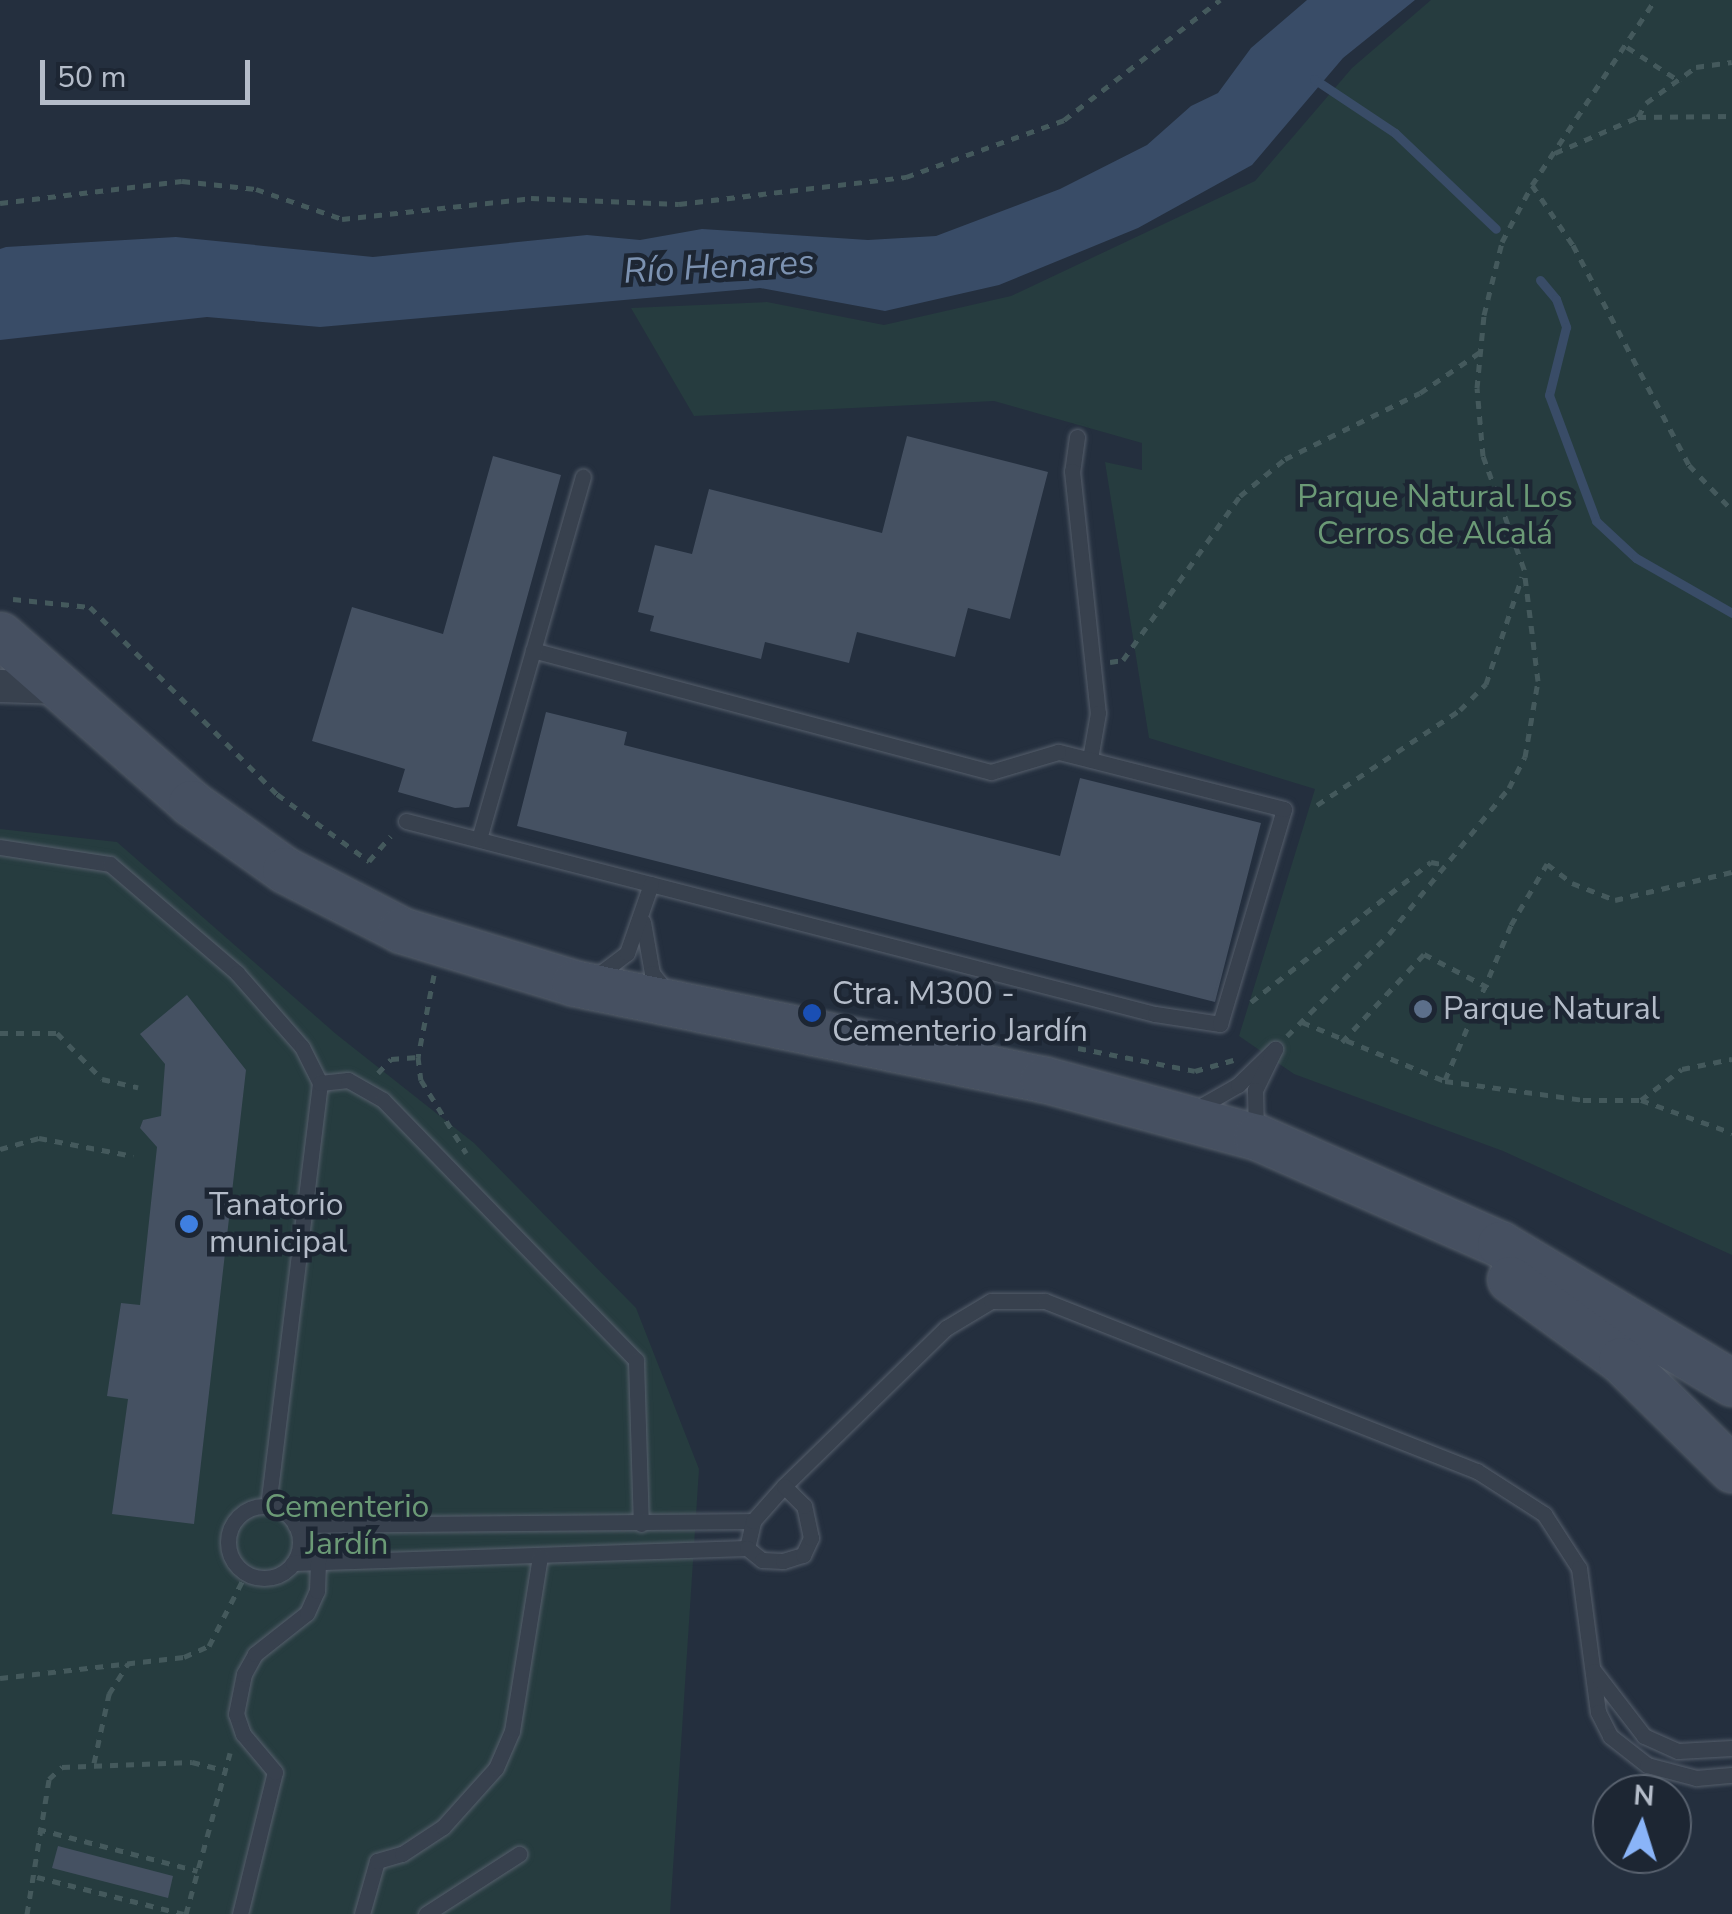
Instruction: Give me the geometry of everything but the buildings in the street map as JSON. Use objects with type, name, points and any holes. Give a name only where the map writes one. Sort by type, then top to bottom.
[{"type":"main road","points":[[0,634],[191,803],[285,870],[442,947],[695,1012],[1042,1079],[1256,1136],[1500,1244],[1732,1383]]},
{"type":"main road","points":[[1344,1172],[1489,1263],[1622,1360],[1732,1468]]},
{"type":"street","points":[[0,686],[61,688]]},
{"type":"lane","points":[[1077,437],[1072,472],[1098,713],[1090,759]]},
{"type":"lane","points":[[480,840],[583,477]]},
{"type":"lane","points":[[406,821],[1155,1014],[1220,1024],[1284,809],[1058,752],[991,772],[534,650]]},
{"type":"lane","points":[[0,847],[110,864],[236,973],[302,1047],[320,1083],[268,1506]]},
{"type":"lane","points":[[574,983],[622,962],[643,920],[650,884]]},
{"type":"lane","points":[[643,920],[652,973],[695,1012]]},
{"type":"lane","points":[[1183,1116],[1238,1085],[1275,1049]]},
{"type":"lane","points":[[1256,1136],[1255,1090],[1275,1049]]},
{"type":"lane","points":[[320,1083],[348,1080],[364,1087],[453,1165],[636,1360],[640,1524]]},
{"type":"lane","points":[[746,1548],[753,1521],[784,1486],[946,1328],[991,1301],[1044,1301],[1477,1471],[1544,1514],[1578,1568],[1598,1712],[1610,1736],[1647,1765],[1696,1778],[1732,1775]]},
{"type":"lane","points":[[753,1521],[295,1525],[268,1506],[254,1507],[232,1524],[229,1552],[246,1574],[272,1578],[293,1563],[318,1559],[746,1548],[762,1560],[803,1555],[811,1523],[784,1486]]},
{"type":"lane","points":[[564,1524],[564,1555]]},
{"type":"lane","points":[[293,1563],[300,1544],[295,1525]]},
{"type":"lane","points":[[362,1914],[378,1861],[402,1854],[443,1827],[496,1768],[512,1731],[540,1556]]},
{"type":"lane","points":[[240,1914],[275,1772],[243,1734],[236,1714],[244,1674],[254,1654],[306,1613],[317,1591],[318,1559]]},
{"type":"lane","points":[[1590,1664],[1644,1736],[1678,1750],[1732,1748]]},
{"type":"lane","points":[[426,1914],[519,1854]]},
{"type":"path","points":[[0,203],[182,181],[256,189],[342,220],[532,198],[679,204],[906,177],[1064,120],[1220,0]]},
{"type":"path","points":[[1060,1045],[1195,1071],[1275,1049],[1446,865],[1509,788],[1532,735],[1538,681],[1524,569],[1483,456],[1480,352],[1502,242],[1532,185],[1627,47],[1654,0]]},
{"type":"path","points":[[1627,47],[1681,82]]},
{"type":"path","points":[[1638,117],[1646,103],[1681,82],[1696,67],[1732,62]]},
{"type":"path","points":[[1553,154],[1638,117],[1732,116]]},
{"type":"path","points":[[1532,185],[1574,246],[1690,465],[1732,510]]},
{"type":"path","points":[[1091,664],[1123,660],[1240,496],[1285,459],[1420,394],[1480,352]]},
{"type":"path","points":[[1317,804],[1460,710],[1486,684],[1524,569]]},
{"type":"path","points":[[0,598],[90,606],[278,794],[369,861],[406,821]]},
{"type":"path","points":[[1220,1024],[1431,862],[1446,865]]},
{"type":"path","points":[[1445,1081],[1489,988],[1510,925],[1548,864],[1572,883],[1615,900],[1732,872]]},
{"type":"path","points":[[442,947],[418,1057],[421,1080],[467,1152],[453,1165]]},
{"type":"path","points":[[1342,1042],[1424,954],[1489,988]]},
{"type":"path","points":[[1302,1022],[1342,1042],[1445,1081],[1583,1100],[1641,1100],[1732,1133]]},
{"type":"path","points":[[0,1033],[57,1034],[102,1079],[138,1087]]},
{"type":"path","points":[[364,1087],[391,1059],[418,1057]]},
{"type":"path","points":[[1641,1100],[1682,1069],[1732,1059]]},
{"type":"path","points":[[0,1150],[38,1138],[134,1156]]},
{"type":"path","points":[[0,1678],[184,1657],[209,1646],[246,1574]]},
{"type":"path","points":[[94,1763],[109,1694],[128,1664]]},
{"type":"path","points":[[37,1877],[184,1914],[232,1742],[243,1734]]},
{"type":"path","points":[[27,1914],[37,1877],[38,1829],[49,1778],[62,1767],[192,1762],[225,1770]]},
{"type":"path","points":[[38,1829],[198,1871]]},
{"type":"green space","name":"Parque Natural Los Cerros de Alcalá","points":[[1431,0],[1732,0],[1732,1255],[1503,1151],[1294,1074],[1239,1036],[1315,789],[1149,738],[1105,462],[1142,470],[1142,443],[994,401],[694,416],[631,308],[767,302],[884,325],[1011,296],[1255,181],[1352,68]]},
{"type":"green space","name":"Cementerio Jardín","points":[[0,829],[117,842],[336,1034],[474,1143],[636,1308],[699,1469],[670,1914],[0,1914]]},
{"type":"water","name":"Río Henares","points":[[1307,0],[1415,0],[1343,58],[1252,165],[1138,228],[999,285],[885,311],[760,288],[320,327],[207,317],[0,340],[0,249],[6,247],[176,237],[373,257],[587,235],[640,240],[702,229],[868,240],[936,236],[1060,189],[1147,145],[1191,106],[1218,93],[1251,48]]},
{"type":"waterway","points":[[1314,79],[1395,133],[1496,229]]},
{"type":"waterway","points":[[1540,280],[1556,299],[1566,327],[1549,395],[1596,521],[1636,558],[1732,613]]},
{"type":"place","name":"Parque Natural","points":[[1423,1009]]},
{"type":"place","name":"Ctra. M300 - Cementerio Jardín","points":[[812,1013]]},
{"type":"place","name":"Tanatorio municipal","points":[[189,1224]]}]
